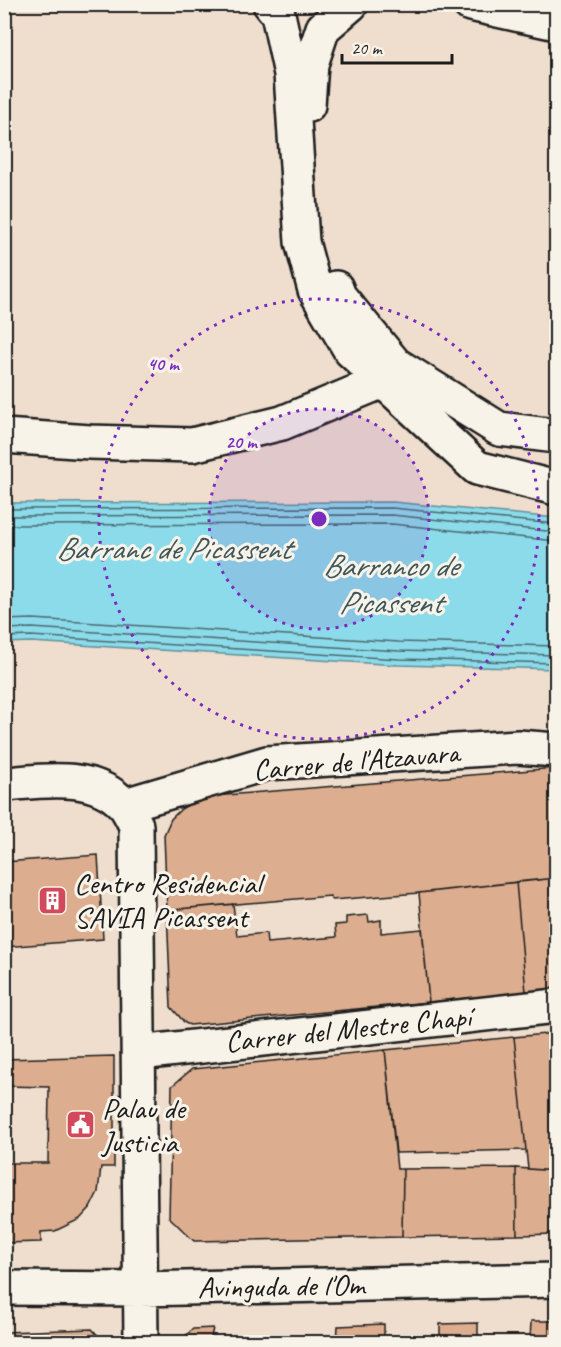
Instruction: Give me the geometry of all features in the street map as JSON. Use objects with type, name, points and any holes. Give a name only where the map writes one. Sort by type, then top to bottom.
[{"type":"street","points":[[270,4],[278,14],[291,74],[302,242],[315,290],[351,351],[477,468],[556,488]]},
{"type":"street","points":[[351,4],[323,28],[310,64],[307,122],[317,236],[339,296],[395,364],[499,429],[556,436]]},
{"type":"street","points":[[470,4],[556,23]]},
{"type":"street","points":[[4,436],[90,442],[192,445],[282,423],[383,381]]},
{"type":"street","name":"Carrer de l'Atzavara","points":[[124,805],[267,763],[518,747],[556,750]]},
{"type":"street","points":[[4,784],[64,779],[97,787],[124,805],[135,825],[140,1053],[141,1342]]},
{"type":"street","name":"Carrer del Mestre Chapí","points":[[140,1053],[556,1006]]},
{"type":"street","name":"Avinguda de l'Om","points":[[4,1288],[140,1289],[556,1280]]},
{"type":"water","name":"Barranco de Picassent","points":[[393,502],[556,518],[556,669],[398,665],[31,642],[5,643],[5,503]]},
{"type":"building","points":[[556,768],[556,878],[419,893],[332,900],[330,896],[167,910],[164,835],[171,819],[181,809],[202,797]]},
{"type":"building","name":"Centro Residencial SAVIA Picassent","points":[[98,855],[103,939],[4,947],[4,862]]},
{"type":"building","points":[[556,878],[556,989],[526,992],[516,882]]},
{"type":"building","points":[[516,882],[526,992],[429,1002],[419,893]]},
{"type":"building","points":[[233,904],[237,936],[266,933],[267,943],[336,937],[335,925],[346,924],[346,917],[368,915],[369,922],[381,920],[381,933],[422,929],[429,1002],[190,1025],[185,1023],[171,1007],[167,910]]},
{"type":"building","points":[[556,1033],[556,1171],[528,1169],[514,1037]]},
{"type":"building","points":[[514,1037],[526,1150],[396,1153],[385,1050]]},
{"type":"building","points":[[385,1050],[397,1169],[403,1169],[402,1237],[194,1241],[169,1217],[172,1086],[192,1069]]},
{"type":"building","name":"Palau de Justicia","points":[[114,1056],[114,1167],[101,1167],[98,1192],[90,1208],[80,1219],[55,1231],[41,1232],[41,1242],[4,1243],[4,1163],[48,1163],[49,1087],[4,1086],[4,1059]]},
{"type":"building","points":[[516,1168],[517,1235],[402,1237],[403,1169]]},
{"type":"building","points":[[516,1168],[556,1171],[556,1234],[517,1235]]},
{"type":"building","points":[[531,1321],[556,1321],[556,1342],[530,1342]]},
{"type":"building","points":[[478,1323],[478,1342],[440,1342],[440,1324]]},
{"type":"building","points":[[384,1324],[384,1342],[337,1342],[338,1326]]},
{"type":"building","points":[[213,1328],[210,1342],[179,1342],[193,1329]]},
{"type":"building","points":[[92,1329],[104,1342],[4,1342],[4,1332]]},
{"type":"place","name":"Centro Residencial SAVIA Picassent","points":[[53,900]]},
{"type":"place","name":"Palau de Justicia","points":[[81,1125]]},
{"type":"water label","name":"Barranc de Picassent","points":[[173,548]]}]
